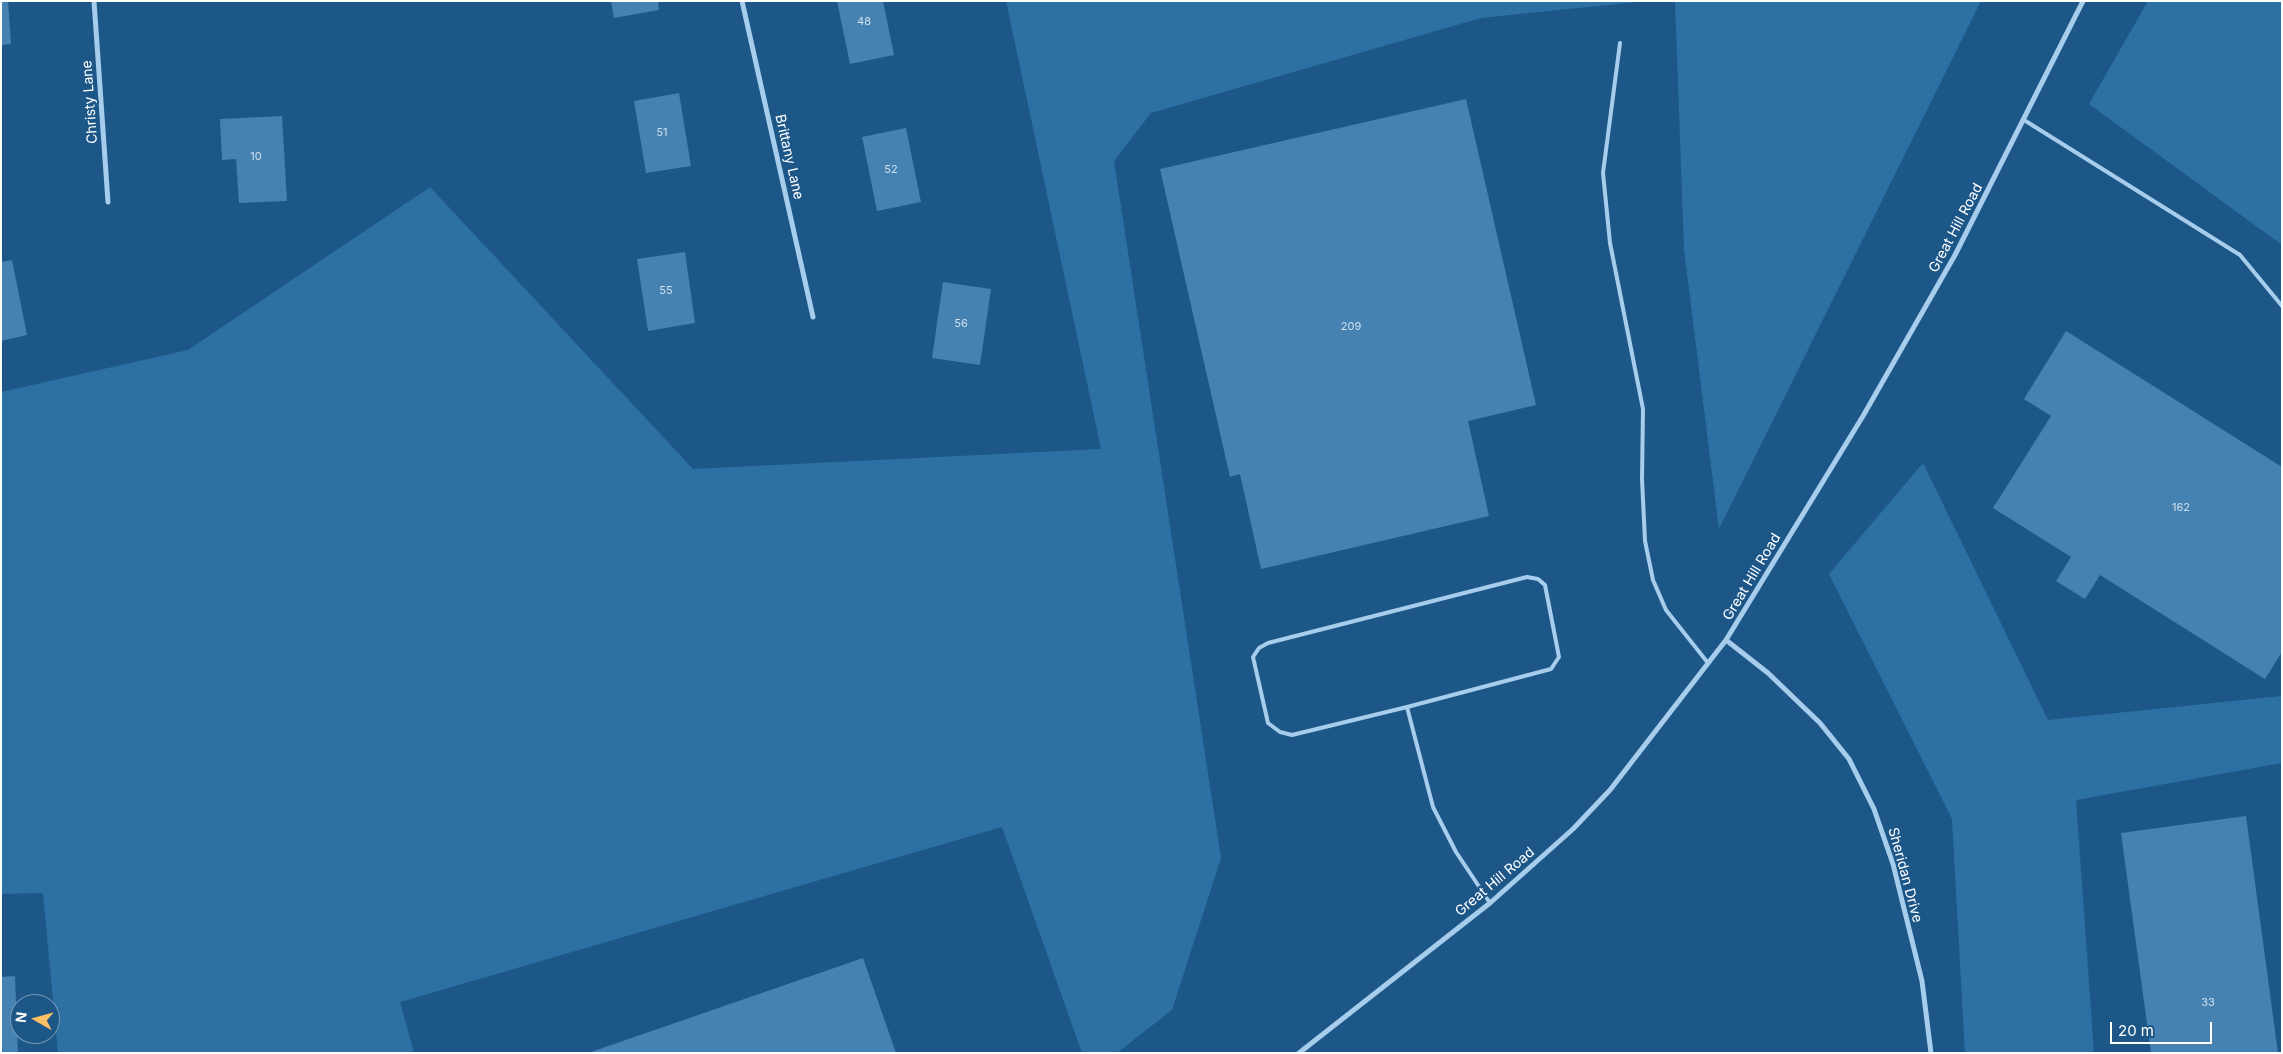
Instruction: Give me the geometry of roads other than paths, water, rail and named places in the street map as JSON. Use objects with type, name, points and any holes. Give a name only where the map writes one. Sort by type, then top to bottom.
[{"type":"street","name":"Christy Lane","points":[[94,1],[108,202]]},
{"type":"street","name":"Brittany Lane","points":[[742,1],[813,318]]},
{"type":"street","name":"Great Hill Road","points":[[1299,1053],[1490,903],[1573,829],[1610,790],[1726,640],[1864,416],[1955,255],[2083,1]]},
{"type":"street","name":"Sheridan Drive","points":[[1726,640],[1768,673],[1820,723],[1850,759],[1874,809],[1893,864],[1922,981],[1931,1053]]},
{"type":"lane","points":[[1620,43],[1603,173],[1610,243],[1643,409],[1642,479],[1645,541],[1653,580],[1666,610],[1708,663]]},
{"type":"lane","points":[[2024,120],[2240,255],[2282,306]]},
{"type":"lane","points":[[1527,577],[1538,579],[1545,585],[1559,657],[1551,669],[1407,707],[1292,734],[1280,732],[1268,722],[1253,657],[1258,648],[1268,643],[1527,577]]},
{"type":"lane","points":[[1407,707],[1433,807],[1456,852],[1490,903]]}]
